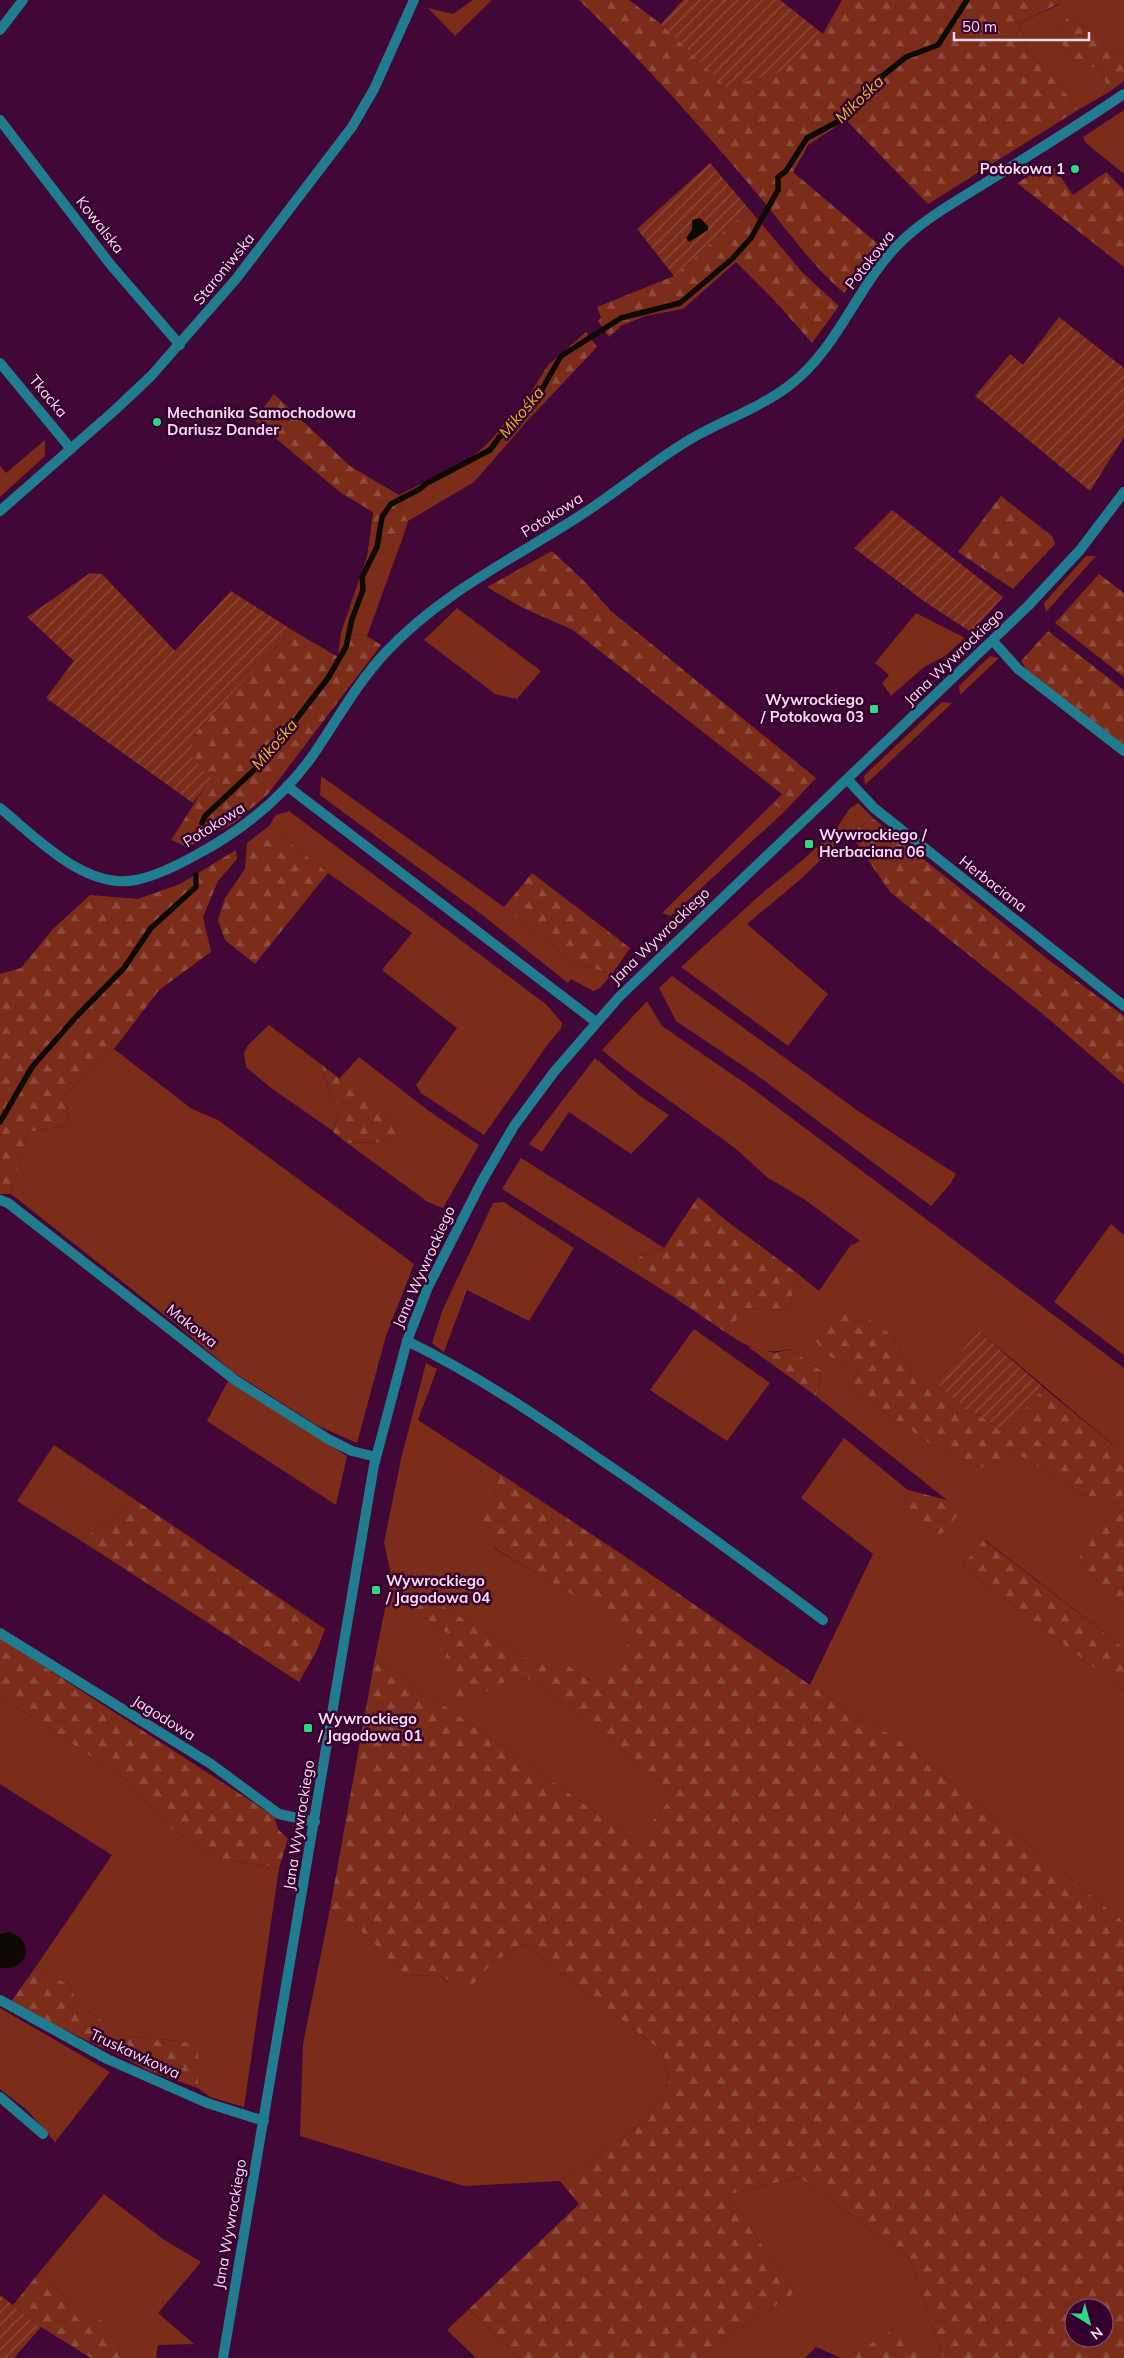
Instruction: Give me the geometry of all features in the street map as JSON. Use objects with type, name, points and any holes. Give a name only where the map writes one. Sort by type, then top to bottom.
[{"type":"street","points":[[0,30],[23,0]]},
{"type":"street","name":"Staroniwska","points":[[0,511],[116,410],[180,345],[236,279],[352,127],[374,89],[414,0]]},
{"type":"street","name":"Potokowa","points":[[0,808],[70,863],[91,876],[114,882],[138,880],[160,872],[223,841],[261,812],[286,786],[310,759],[360,684],[383,655],[407,630],[431,610],[456,592],[583,514],[662,457],[790,385],[822,353],[865,286],[904,239],[957,200],[1124,94]]},
{"type":"street","name":"Kowalska","points":[[0,120],[110,264],[180,345]]},
{"type":"street","name":"Tkacka","points":[[0,363],[71,449]]},
{"type":"street","name":"Jana Wywrockiego","points":[[222,2358],[376,1457],[407,1341],[428,1287],[453,1233],[495,1159],[532,1103],[596,1022],[619,997],[721,898],[848,780],[1046,588],[1080,550],[1124,492]]},
{"type":"street","points":[[993,641],[1018,669],[1124,751]]},
{"type":"street","name":"Herbaciana","points":[[848,780],[874,808],[1124,1006]]},
{"type":"street","points":[[286,786],[596,1022]]},
{"type":"street","name":"Makowa","points":[[0,1200],[8,1203],[98,1271],[235,1380],[328,1439],[352,1451],[376,1457]]},
{"type":"street","points":[[407,1341],[522,1407],[574,1440],[703,1530],[823,1620]]},
{"type":"street","name":"Jagodowa","points":[[0,1633],[211,1764],[280,1814],[315,1822]]},
{"type":"street","name":"Truskawkowa","points":[[0,2000],[107,2059],[207,2103],[264,2121]]},
{"type":"street","points":[[0,2097],[43,2134]]},
{"type":"green space","points":[[473,0],[492,0],[455,36],[428,8],[453,14]]},
{"type":"green space","points":[[579,0],[629,0],[661,24],[823,34],[842,0],[1059,0],[1060,3],[1018,24],[1027,51],[1050,72],[1078,110],[928,204],[846,120],[808,145],[793,172],[878,244],[870,270],[861,272],[844,293],[819,269],[754,190],[669,93],[625,45]]},
{"type":"green space","points":[[683,0],[780,0],[823,34],[783,71],[726,87],[661,24]]},
{"type":"green space","points":[[1059,0],[1124,0],[1124,48],[1110,53],[1094,32],[1067,18],[1057,35],[1072,60],[1101,70],[1109,92],[1078,110],[1050,72],[1027,51],[1018,24],[1060,4]]},
{"type":"green space","points":[[1067,18],[1094,32],[1110,53],[1124,48],[1124,81],[1109,92],[1101,70],[1072,60],[1057,35]]},
{"type":"green space","points":[[1124,110],[1124,174],[1086,143],[1083,137]]},
{"type":"green space","points":[[710,163],[749,209],[674,276],[637,229]]},
{"type":"green space","points":[[1051,163],[1073,195],[1106,172],[1124,190],[1124,267],[1017,183]]},
{"type":"green space","points":[[749,209],[802,272],[839,306],[812,343],[775,301],[736,262],[683,309],[645,316],[621,326],[609,337],[598,321],[601,318],[597,307],[674,276]]},
{"type":"green space","points":[[1059,317],[1124,368],[1124,437],[1090,491],[975,396],[1010,354],[1023,365]]},
{"type":"green space","points":[[586,332],[597,347],[529,419],[523,405],[548,365]]},
{"type":"green space","points":[[274,394],[350,466],[399,495],[403,513],[408,521],[404,534],[370,536],[373,512],[341,493],[254,420]]},
{"type":"green space","points":[[523,405],[529,419],[474,482],[408,521],[403,513],[399,495],[456,467],[477,453]]},
{"type":"green space","points":[[45,440],[45,456],[0,497],[0,466],[6,473]]},
{"type":"green space","points":[[1001,496],[1052,536],[1055,544],[1013,589],[958,552]]},
{"type":"green space","points":[[892,510],[1003,597],[971,632],[925,602],[854,548]]},
{"type":"green space","points":[[404,534],[367,636],[341,633],[367,556],[370,536]]},
{"type":"green space","points":[[552,551],[584,581],[611,611],[816,778],[785,811],[772,804],[782,794],[573,630],[523,608],[487,587]]},
{"type":"green space","points":[[1086,556],[1096,556],[1046,612],[1044,603]]},
{"type":"green space","points":[[90,573],[102,574],[175,651],[231,591],[292,630],[195,733],[190,755],[211,779],[193,803],[46,698],[74,661],[27,617]]},
{"type":"green space","points":[[1099,574],[1124,593],[1124,677],[1055,623]]},
{"type":"green space","points":[[457,608],[541,671],[517,699],[495,694],[424,640]]},
{"type":"green space","points":[[916,613],[965,638],[945,656],[924,667],[891,696],[882,683],[889,675],[875,663]]},
{"type":"green space","points":[[292,630],[338,657],[341,633],[367,636],[381,645],[268,794],[234,823],[188,847],[171,840],[210,779],[189,755],[195,733]]},
{"type":"green space","points":[[1048,631],[1124,690],[1124,745],[1027,670],[1021,661]]},
{"type":"green space","points":[[990,656],[999,658],[960,695],[959,686]]},
{"type":"green space","points":[[942,702],[952,703],[865,785],[864,776]]},
{"type":"green space","points":[[321,776],[504,907],[574,963],[612,974],[600,988],[593,991],[571,979],[568,983],[485,917],[320,795]]},
{"type":"green space","points":[[858,803],[874,819],[849,832],[801,879],[747,924],[828,994],[788,1046],[681,967],[760,895],[804,859],[837,828],[849,809]]},
{"type":"green space","points":[[772,804],[785,811],[671,916],[662,913]]},
{"type":"green space","points":[[289,811],[547,1005],[562,1023],[561,1029],[548,1044],[484,1135],[421,1093],[416,1085],[457,1028],[382,970],[412,933],[328,873],[269,826],[276,815]]},
{"type":"green space","points":[[874,819],[1046,958],[1124,1016],[1124,1084],[1044,1015],[890,892],[849,832]]},
{"type":"green space","points":[[269,826],[328,873],[255,964],[225,940],[218,920],[225,898],[245,869],[247,843]]},
{"type":"green space","points":[[236,850],[237,859],[218,881],[203,917],[211,952],[159,990],[114,1049],[63,1097],[71,1125],[28,1132],[11,1194],[0,1194],[0,974],[21,968],[53,929],[90,895],[138,899],[180,884]]},
{"type":"green space","points":[[532,873],[630,948],[612,974],[574,963],[504,907]]},
{"type":"green space","points":[[672,976],[861,1113],[956,1174],[951,1183],[931,1206],[758,1076],[676,1021],[659,988]]},
{"type":"green space","points":[[647,1001],[662,1026],[749,1086],[1124,1368],[1124,1454],[979,1331],[970,1337],[953,1366],[922,1393],[903,1360],[893,1336],[826,1355],[859,1371],[846,1386],[929,1443],[980,1468],[1014,1452],[1083,1494],[1116,1505],[1124,1492],[1124,1512],[1115,1506],[1082,1543],[1080,1562],[1105,1589],[1124,1604],[1124,1648],[985,1540],[962,1566],[1124,1691],[1124,1922],[902,1742],[810,1685],[873,1554],[801,1498],[844,1438],[908,1490],[904,1513],[956,1516],[947,1500],[816,1396],[822,1371],[791,1349],[765,1351],[743,1344],[728,1334],[743,1308],[789,1310],[797,1273],[819,1291],[850,1246],[860,1241],[804,1199],[768,1178],[735,1148],[602,1050]]},
{"type":"green space","points":[[269,1025],[322,1065],[329,1092],[340,1108],[333,1131],[271,1088],[246,1067],[244,1053],[248,1045]]},
{"type":"green space","points":[[114,1049],[192,1109],[218,1120],[414,1264],[386,1336],[357,1443],[318,1426],[233,1372],[176,1324],[11,1194],[28,1132],[71,1125],[63,1097]]},
{"type":"green space","points":[[359,1057],[429,1111],[479,1145],[443,1208],[428,1202],[347,1143],[380,1142],[399,1135],[394,1122],[339,1079]]},
{"type":"green space","points":[[595,1058],[640,1096],[669,1115],[631,1154],[569,1112],[542,1152],[529,1144]]},
{"type":"green space","points":[[322,1065],[394,1122],[399,1135],[380,1142],[347,1143],[333,1132],[340,1108],[329,1092]]},
{"type":"green space","points":[[521,1158],[664,1248],[638,1257],[675,1298],[502,1189]]},
{"type":"green space","points":[[698,1197],[728,1222],[797,1273],[789,1310],[743,1308],[728,1334],[675,1298],[638,1257],[664,1248]]},
{"type":"green space","points":[[504,1202],[574,1248],[529,1321],[467,1290],[444,1352],[432,1343],[443,1309],[493,1203]]},
{"type":"green space","points":[[1111,1224],[1124,1235],[1124,1355],[1054,1302]]},
{"type":"green space","points":[[861,1314],[893,1336],[903,1360],[922,1393],[934,1382],[950,1397],[1004,1431],[1044,1388],[1124,1454],[1124,1492],[1116,1505],[1124,1512],[1124,1604],[1105,1589],[1080,1562],[1081,1543],[1115,1505],[1083,1494],[1014,1452],[980,1468],[929,1443],[846,1386],[859,1371],[826,1355],[815,1340],[830,1316]]},
{"type":"green space","points":[[694,1329],[770,1383],[727,1441],[650,1390]]},
{"type":"green space","points":[[979,1331],[1044,1388],[1004,1431],[950,1397],[934,1382],[953,1366],[970,1337]]},
{"type":"green space","points":[[748,1347],[775,1353],[791,1349],[822,1371],[816,1396]]},
{"type":"green space","points":[[426,1363],[437,1369],[418,1420],[499,1473],[494,1494],[495,1549],[640,1634],[592,1681],[561,1662],[530,1660],[391,1574],[384,1543],[401,1459]]},
{"type":"green space","points":[[228,1381],[347,1456],[336,1505],[207,1421]]},
{"type":"green space","points":[[54,1445],[134,1499],[125,1510],[80,1540],[17,1501]]},
{"type":"green space","points":[[499,1473],[623,1555],[810,1685],[902,1742],[1124,1922],[1124,2358],[943,2358],[909,2257],[799,2177],[728,2195],[795,2293],[696,2358],[519,2358],[469,2309],[579,2204],[560,2181],[644,2122],[669,2083],[663,2052],[524,1944],[493,1962],[475,1983],[460,1988],[440,1976],[405,1975],[359,1929],[330,1909],[375,1658],[540,1772],[636,1842],[674,1794],[590,1722],[527,1678],[498,1684],[462,1707],[442,1667],[453,1637],[388,1594],[391,1574],[530,1660],[561,1661],[591,1681],[639,1634],[496,1549],[481,1525],[494,1494]]},
{"type":"green space","points":[[908,1490],[947,1500],[957,1516],[943,1533],[933,1540],[904,1513]]},
{"type":"green space","points":[[134,1499],[325,1629],[317,1650],[299,1682],[80,1540],[125,1510]]},
{"type":"green space","points":[[984,1540],[1124,1648],[1124,1691],[962,1566]]},
{"type":"green space","points":[[388,1594],[453,1637],[498,1684],[527,1678],[590,1722],[674,1794],[636,1842],[540,1772],[375,1658]]},
{"type":"green space","points":[[0,1638],[274,1816],[278,1829],[288,1839],[279,1868],[217,1858],[171,1829],[128,1781],[0,1696]]},
{"type":"green space","points":[[0,1696],[128,1781],[171,1829],[217,1858],[279,1868],[244,2107],[210,2097],[198,2088],[198,2043],[126,2036],[125,2058],[94,2044],[101,2019],[79,2006],[70,1985],[35,1968],[112,1855],[0,1784]]},
{"type":"green space","points":[[330,1909],[359,1929],[405,1975],[440,1976],[448,1982],[475,1983],[493,1962],[524,1944],[663,2052],[669,2083],[644,2122],[560,2181],[464,2186],[300,2136],[303,2044]]},
{"type":"green space","points":[[35,1968],[70,1985],[79,2006],[101,2019],[94,2044],[10,2003]]},
{"type":"green space","points":[[0,2008],[110,2072],[55,2142],[27,2110],[0,2089]]},
{"type":"green space","points":[[126,2036],[198,2043],[198,2088],[149,2071],[125,2058]]},
{"type":"green space","points":[[799,2177],[909,2257],[943,2358],[929,2358],[898,2327],[847,2358],[841,2358],[816,2347],[805,2358],[696,2358],[795,2293],[728,2195]]},
{"type":"green space","points":[[104,2194],[163,2239],[201,2262],[158,2313],[194,2344],[158,2345],[156,2358],[120,2358],[118,2345],[76,2316],[61,2292],[38,2274]]},
{"type":"green space","points":[[38,2274],[61,2292],[76,2316],[100,2319],[118,2345],[120,2358],[91,2358],[41,2327],[13,2305]]},
{"type":"green space","points":[[0,2295],[41,2327],[14,2358],[0,2358]]},
{"type":"green space","points":[[469,2309],[519,2358],[476,2358],[447,2330]]},
{"type":"green space","points":[[899,2326],[929,2358],[847,2358]]},
{"type":"shaded area","points":[[700,218],[708,226],[708,230],[689,242],[686,238],[692,230],[692,220]]},
{"type":"shaded area","points":[[9,1932],[18,1936],[23,1942],[26,1948],[26,1955],[23,1961],[17,1965],[10,1968],[0,1968],[0,1934]]},
{"type":"waterway","name":"Mikośka","points":[[202,823],[205,816],[253,771],[281,739],[328,678],[346,647],[352,619],[363,590],[362,577],[377,547],[382,517],[391,504],[490,450],[512,420],[537,398],[561,356],[621,318],[680,303],[732,259],[751,238],[778,190],[778,177],[786,171],[807,138],[843,119],[865,90],[906,57],[938,45],[967,0]]},
{"type":"waterway","name":"Mikośka","points":[[0,1122],[32,1067],[76,1017],[124,968],[151,928],[196,887],[196,875]]},
{"type":"place","name":"Potokowa 1","points":[[1075,169]]},
{"type":"place","name":"Mechanika Samochodowa Dariusz Dander","points":[[157,422]]},
{"type":"place","name":"Wywrockiego / Potokowa 03","points":[[874,709]]},
{"type":"place","name":"Wywrockiego / Herbaciana 06","points":[[809,844]]},
{"type":"place","name":"Wywrockiego / Jagodowa 04","points":[[376,1590]]},
{"type":"place","name":"Wywrockiego / Jagodowa 01","points":[[308,1728]]}]
